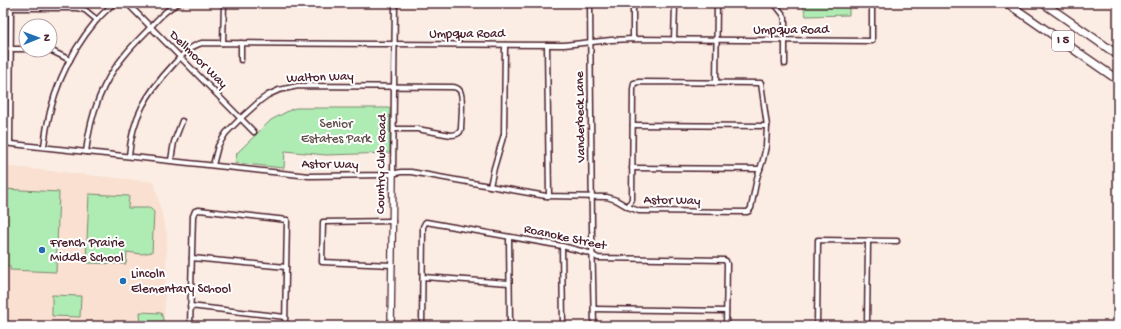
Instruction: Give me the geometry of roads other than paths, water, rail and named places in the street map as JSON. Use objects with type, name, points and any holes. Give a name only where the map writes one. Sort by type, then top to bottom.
[{"type":"highway","name":"I 5","points":[[1007,3],[1118,80]]},
{"type":"highway","name":"I 5","points":[[1043,3],[1118,55]]},
{"type":"street","points":[[44,146],[48,120],[61,78],[86,34],[97,20],[114,3]]},
{"type":"street","name":"Dellmoor Way","points":[[127,3],[254,132]]},
{"type":"street","points":[[86,152],[93,114],[106,83],[123,56],[150,27],[168,10],[179,3]]},
{"type":"street","points":[[223,43],[224,3]]},
{"type":"street","name":"Country Club Road","points":[[390,326],[393,221],[395,3]]},
{"type":"street","name":"Vanderbeck Lane","points":[[590,3],[594,326]]},
{"type":"street","points":[[633,3],[633,39]]},
{"type":"street","points":[[716,83],[717,3]]},
{"type":"street","points":[[774,3],[784,16],[785,64]]},
{"type":"street","name":"Umpqua Road","points":[[129,156],[132,134],[148,94],[180,58],[190,49],[199,44],[572,45],[590,42],[633,39],[872,41],[872,3]]},
{"type":"street","points":[[10,143],[11,5],[77,8],[85,10],[97,20]]},
{"type":"street","points":[[674,40],[675,5]]},
{"type":"street","points":[[241,43],[242,60]]},
{"type":"street","points":[[490,186],[504,134],[505,45]]},
{"type":"street","points":[[547,45],[549,196]]},
{"type":"street","points":[[3,49],[18,49]]},
{"type":"street","points":[[58,54],[70,60]]},
{"type":"street","points":[[628,207],[632,199],[632,168],[633,125],[633,89],[634,83],[761,83],[767,126],[766,146],[760,169],[632,168]]},
{"type":"street","name":"Walton Way","points":[[213,165],[215,153],[220,141],[226,133],[265,97],[279,90],[298,86],[394,86],[454,87],[460,92],[462,97],[461,129],[456,135],[417,129],[394,129]]},
{"type":"street","points":[[171,160],[174,142],[182,121]]},
{"type":"street","points":[[633,125],[767,126]]},
{"type":"street","name":"Astor Way","points":[[3,143],[44,146],[86,152],[309,176],[386,175],[400,172],[416,173],[549,196],[603,196],[612,198],[635,210],[643,211],[749,211],[760,169]]},
{"type":"street","points":[[190,326],[193,216],[195,211],[199,210],[288,220],[285,326]]},
{"type":"street","points":[[392,264],[322,262],[323,222],[393,221]]},
{"type":"street","name":"Roanoke Street","points":[[423,277],[423,226],[425,223],[430,223],[562,246],[593,255],[598,258],[724,260],[727,264],[726,311]]},
{"type":"street","points":[[509,237],[510,326]]},
{"type":"street","points":[[817,326],[818,240],[897,241]]},
{"type":"street","points":[[868,241],[868,326]]},
{"type":"street","points":[[562,246],[563,326]]},
{"type":"street","points":[[192,258],[286,267]]},
{"type":"street","points":[[422,326],[423,277],[509,283]]},
{"type":"street","points":[[190,306],[285,316]]},
{"type":"street","points":[[594,309],[726,311],[726,326]]},
{"type":"place","name":"French Prairie Middle School","points":[[42,250]]},
{"type":"place","name":"Lincoln Elementary School","points":[[123,281]]},
{"type":"park label","name":"Senior Estates Park","points":[[336,132]]}]
